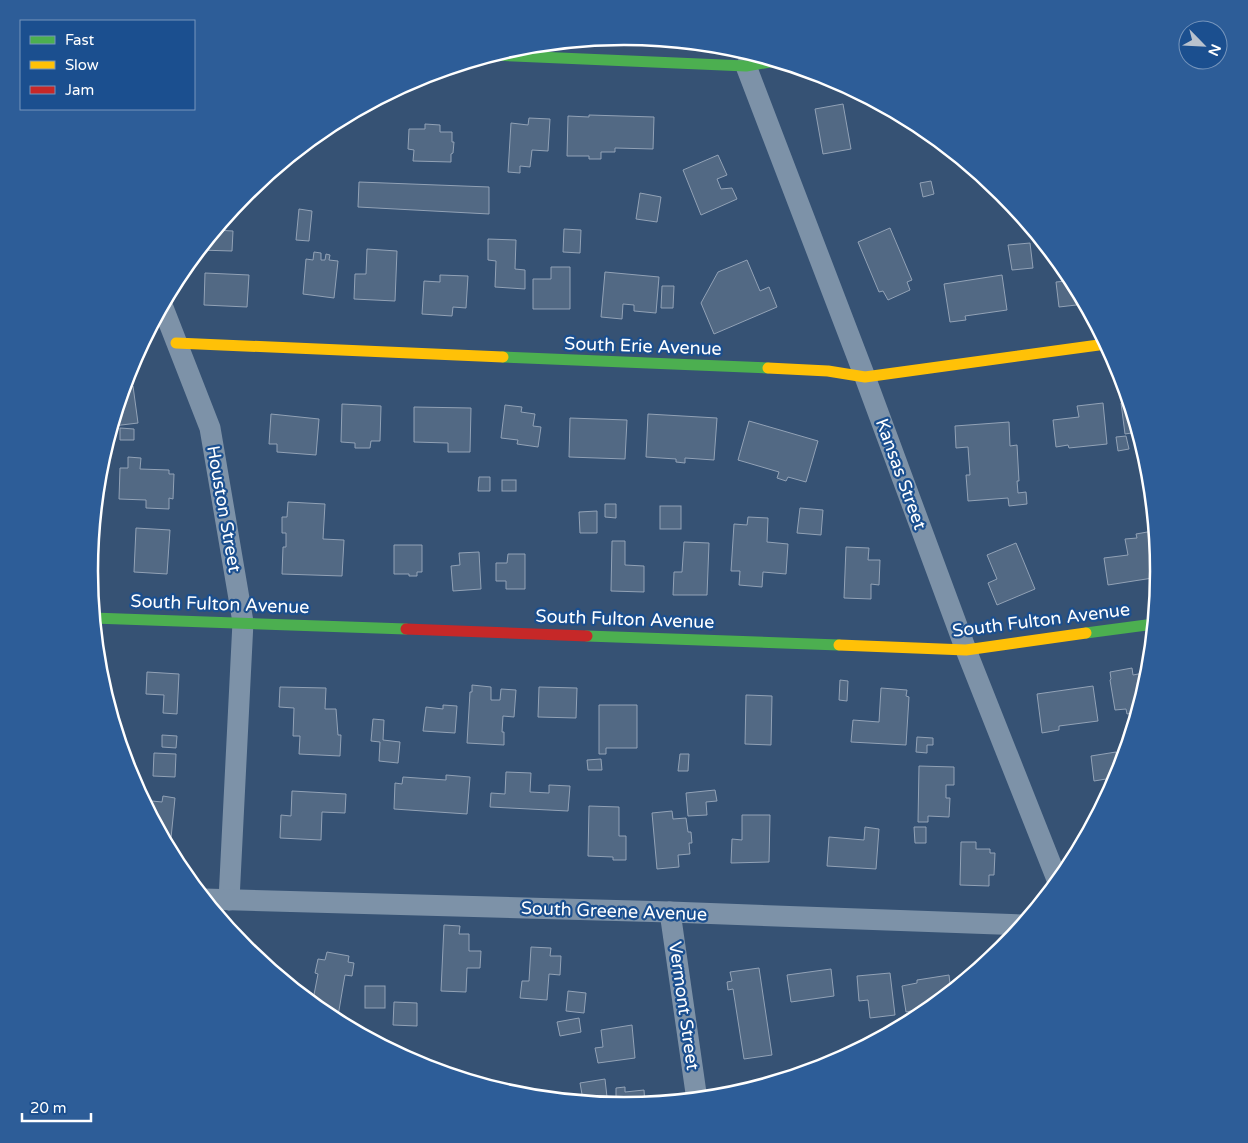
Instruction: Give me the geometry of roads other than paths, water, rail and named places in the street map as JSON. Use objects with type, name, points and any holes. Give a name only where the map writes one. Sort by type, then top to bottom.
[{"type":"street","points":[[516,56],[746,66],[761,63]]},
{"type":"street","name":"Kansas Street","points":[[746,66],[865,377],[966,650],[1055,874]]},
{"type":"street","name":"Houston Street","points":[[165,314],[210,428],[243,622],[229,900]]},
{"type":"street","name":"South Erie Avenue","points":[[176,343],[818,371],[865,377],[1099,345]]},
{"type":"street","name":"South Fulton Avenue","points":[[100,618],[966,650],[1147,625]]},
{"type":"street","name":"South Greene Avenue","points":[[212,899],[1015,924]]},
{"type":"street","name":"Vermont Street","points":[[670,912],[697,1092]]}]
